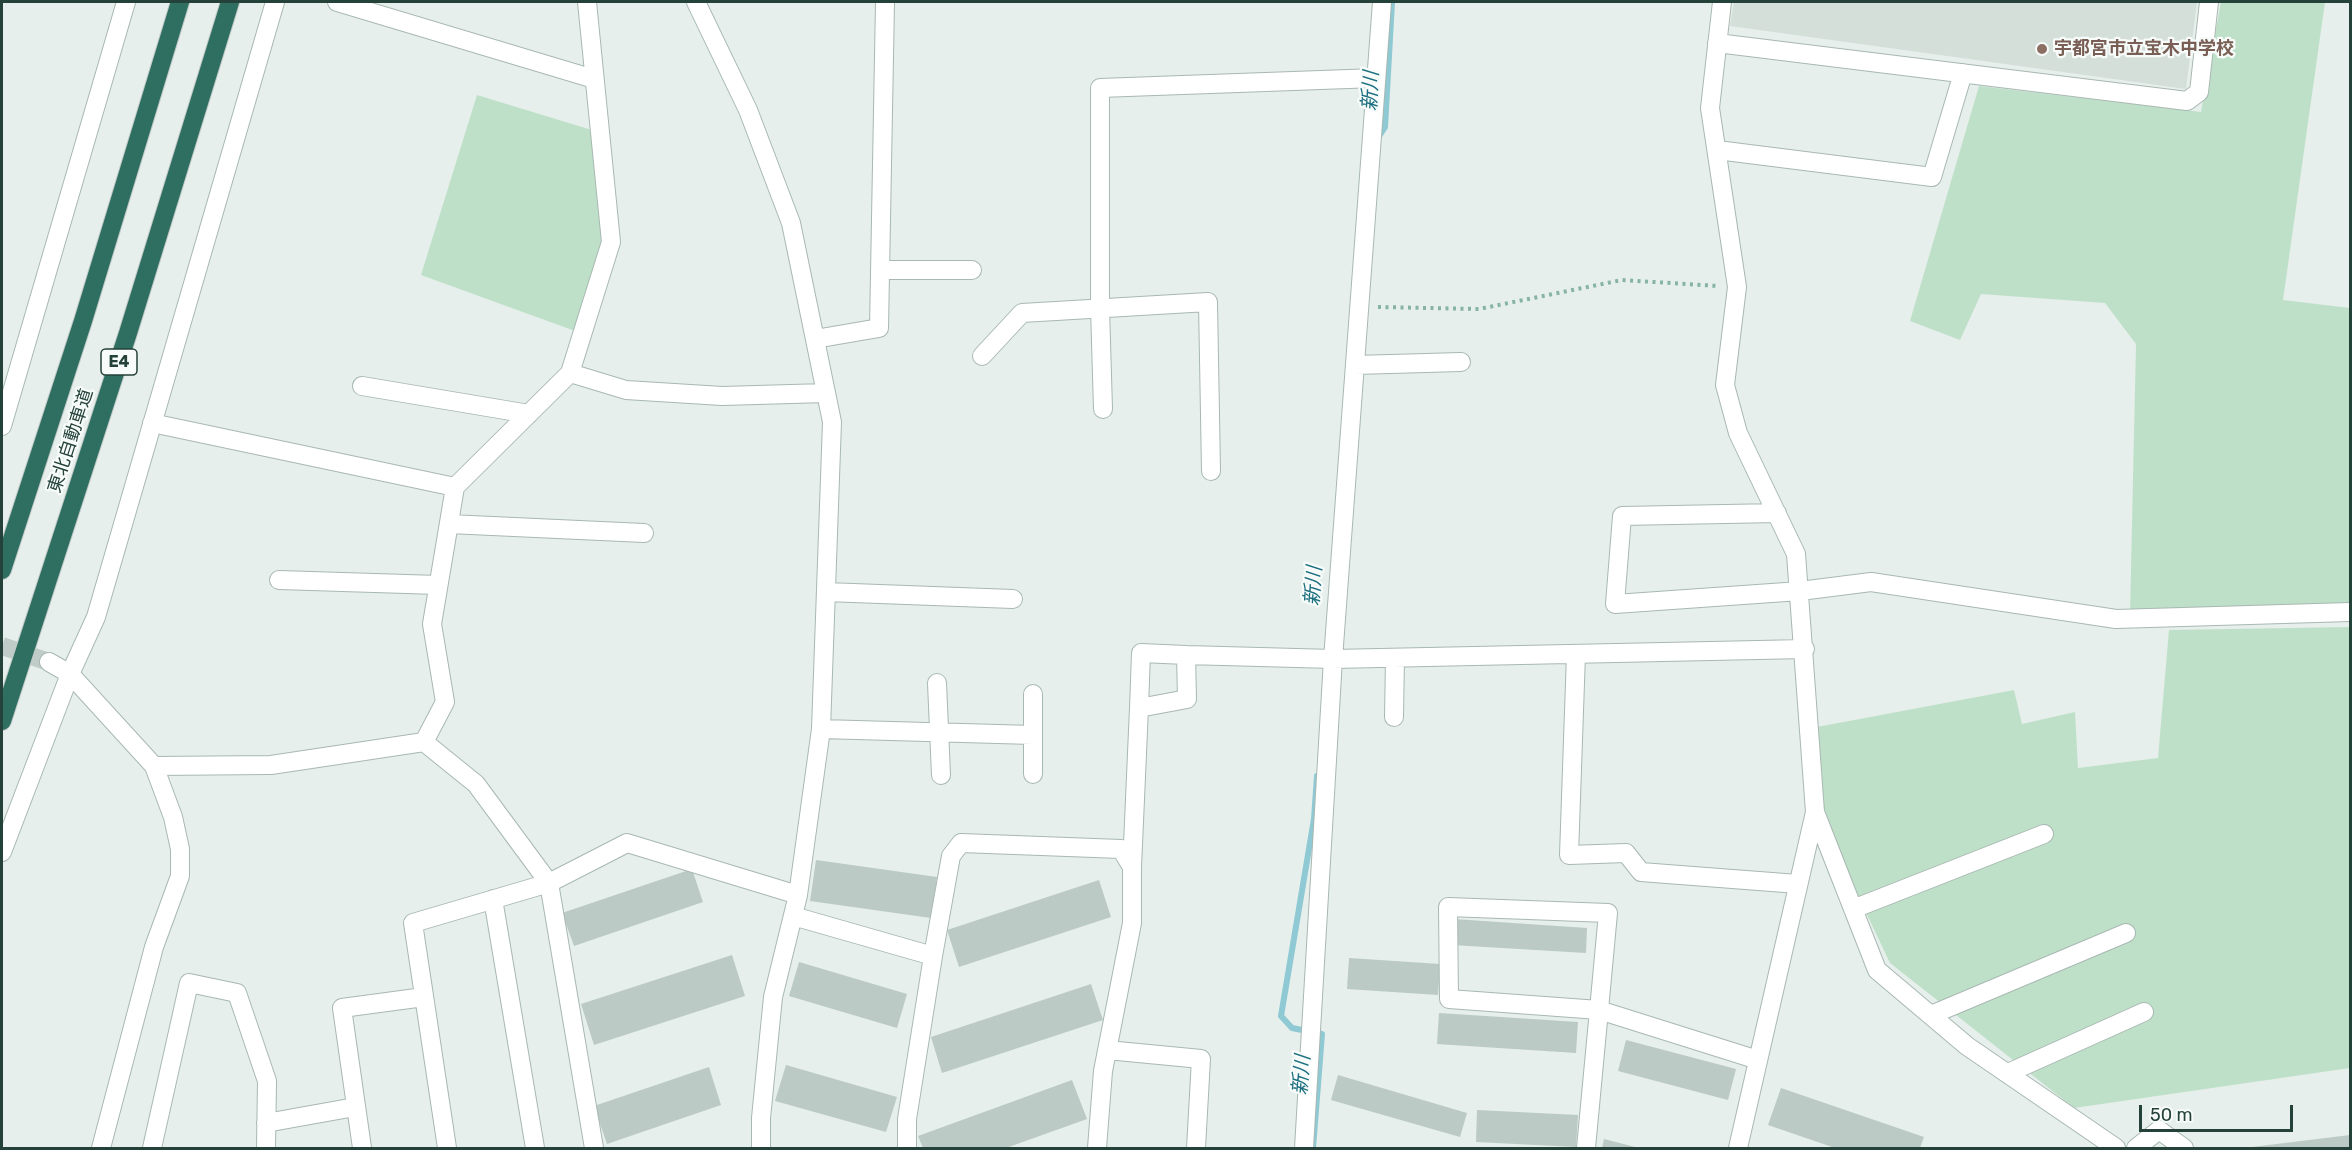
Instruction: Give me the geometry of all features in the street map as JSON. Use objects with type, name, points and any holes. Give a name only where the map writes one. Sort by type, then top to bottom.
[{"type":"highway","name":"東北自動車道","points":[[2,570],[83,321],[180,2]]},
{"type":"highway","name":"東北自動車道","points":[[2,721],[128,333],[230,2]]},
{"type":"street","points":[[2,426],[126,2]]},
{"type":"street","points":[[2,852],[70,674],[96,617],[275,2]]},
{"type":"street","points":[[337,2],[594,79]]},
{"type":"street","points":[[424,742],[445,702],[432,624],[455,487],[570,373],[610,242],[587,2]]},
{"type":"street","points":[[696,2],[748,110],[791,223],[832,422],[821,729],[798,895],[773,997],[761,1118],[761,1149]]},
{"type":"street","points":[[815,339],[879,328],[885,2]]},
{"type":"street","points":[[1304,1149],[1333,659],[1382,2]]},
{"type":"street","points":[[1722,2],[1710,108],[1737,287],[1725,385],[1738,433],[1797,554],[1815,812],[1738,1149]]},
{"type":"street","points":[[1717,43],[2187,101],[2199,92],[2209,2]]},
{"type":"street","points":[[1717,150],[1932,177],[1963,73]]},
{"type":"street","points":[[1103,409],[1100,308],[1100,88],[1376,78]]},
{"type":"street","points":[[880,270],[972,270]]},
{"type":"street","points":[[982,356],[1022,313],[1208,302],[1211,471]]},
{"type":"street","points":[[1355,365],[1461,362]]},
{"type":"street","points":[[570,373],[626,390],[722,396],[826,393]]},
{"type":"street","points":[[362,386],[529,414]]},
{"type":"street","points":[[152,423],[455,487]]},
{"type":"street","points":[[1777,513],[1622,516],[1615,604],[1800,591],[1871,582],[2116,619],[2350,612]]},
{"type":"street","points":[[449,524],[644,533]]},
{"type":"street","points":[[279,580],[438,585]]},
{"type":"street","points":[[826,592],[1013,599]]},
{"type":"street","points":[[1097,1149],[1107,1050],[1132,922],[1132,867],[1142,653],[1333,659],[1805,649]]},
{"type":"street","points":[[1139,708],[1187,699],[1186,654]]},
{"type":"street","points":[[1576,654],[1569,855],[1626,853],[1641,872],[1798,884]]},
{"type":"street","points":[[1394,717],[1395,658]]},
{"type":"street","points":[[49,662],[70,674],[154,766],[173,817],[180,849],[180,876],[154,948],[101,1149]]},
{"type":"street","points":[[938,683],[941,775]]},
{"type":"street","points":[[1033,694],[1033,774]]},
{"type":"street","points":[[821,729],[1033,735]]},
{"type":"street","points":[[154,766],[271,765],[424,742],[476,784],[549,883],[594,1149]]},
{"type":"street","points":[[1815,812],[1877,970],[1967,1046],[2116,1149]]},
{"type":"street","points":[[1853,909],[2044,834]]},
{"type":"street","points":[[447,1149],[413,922],[549,883],[627,843],[798,895]]},
{"type":"street","points":[[907,1149],[907,1119],[933,956],[951,856],[961,843],[1120,849],[1132,867]]},
{"type":"street","points":[[493,899],[535,1149]]},
{"type":"street","points":[[1586,1149],[1599,1010],[1608,913],[1448,907],[1449,999],[1599,1010],[1758,1060]]},
{"type":"street","points":[[793,916],[933,956]]},
{"type":"street","points":[[1931,1015],[2126,933]]},
{"type":"street","points":[[152,1149],[189,983],[237,993],[267,1081],[266,1149]]},
{"type":"street","points":[[362,1149],[342,1008],[424,997]]},
{"type":"street","points":[[2008,1073],[2144,1012]]},
{"type":"street","points":[[1107,1050],[1201,1059],[1196,1149]]},
{"type":"street","points":[[266,1123],[355,1107]]},
{"type":"street","points":[[2136,1149],[2159,1130],[2184,1149]]},
{"type":"path","points":[[1359,307],[1479,309],[1622,280],[1737,287]]},
{"type":"shaded area","name":"宇都宮市立宝木中学校","points":[[1734,2],[2197,2],[2186,89],[1730,26]]},
{"type":"green space","points":[[2221,2],[2325,2],[2283,300],[2350,308],[2350,611],[2130,614],[2136,344],[2105,303],[1981,294],[1960,340],[1910,321],[1979,86],[2201,112]]},
{"type":"green space","points":[[477,95],[595,131],[603,237],[575,331],[421,275]]},
{"type":"green space","points":[[2350,627],[2350,1068],[2074,1108],[1890,963],[1822,820],[1817,727],[2014,690],[2022,724],[2075,712],[2078,768],[2158,758],[2169,630]]},
{"type":"building","points":[[816,860],[937,877],[931,918],[810,901]]},
{"type":"building","points":[[692,869],[703,902],[574,946],[562,913]]},
{"type":"building","points":[[1099,880],[1111,917],[959,967],[947,930]]},
{"type":"building","points":[[1454,919],[1587,928],[1586,953],[1452,945]]},
{"type":"building","points":[[732,955],[745,996],[594,1045],[581,1004]]},
{"type":"building","points":[[1349,958],[1440,964],[1438,995],[1347,989]]},
{"type":"building","points":[[799,962],[907,994],[897,1028],[789,996]]},
{"type":"building","points":[[1091,984],[1103,1020],[942,1073],[931,1037]]},
{"type":"building","points":[[1439,1013],[1578,1022],[1576,1053],[1437,1044]]},
{"type":"building","points":[[1626,1040],[1736,1069],[1728,1100],[1618,1071]]},
{"type":"building","points":[[786,1065],[897,1097],[886,1132],[775,1101]]},
{"type":"building","points":[[709,1067],[721,1105],[607,1144],[594,1106]]},
{"type":"building","points":[[1338,1075],[1467,1113],[1460,1137],[1331,1100]]},
{"type":"building","points":[[1072,1080],[1087,1119],[1006,1148],[923,1148],[918,1136]]},
{"type":"building","points":[[1781,1088],[1924,1137],[1920,1148],[1835,1148],[1768,1125]]},
{"type":"building","points":[[1477,1110],[1578,1115],[1576,1147],[1476,1142]]},
{"type":"building","points":[[2350,1135],[2350,1148],[2252,1148],[2252,1147]]},
{"type":"building","points":[[1604,1139],[1639,1148],[1602,1148]]},
{"type":"waterway","name":"新川","points":[[1377,139],[1385,127],[1392,2]]},
{"type":"waterway","name":"新川","points":[[1313,1148],[1322,1034],[1292,1028],[1281,1016],[1314,819],[1317,776]]},
{"type":"tunnel","points":[[2,646],[49,662]]},
{"type":"place","name":"宇都宮市立宝木中学校","points":[[2042,49]]}]
